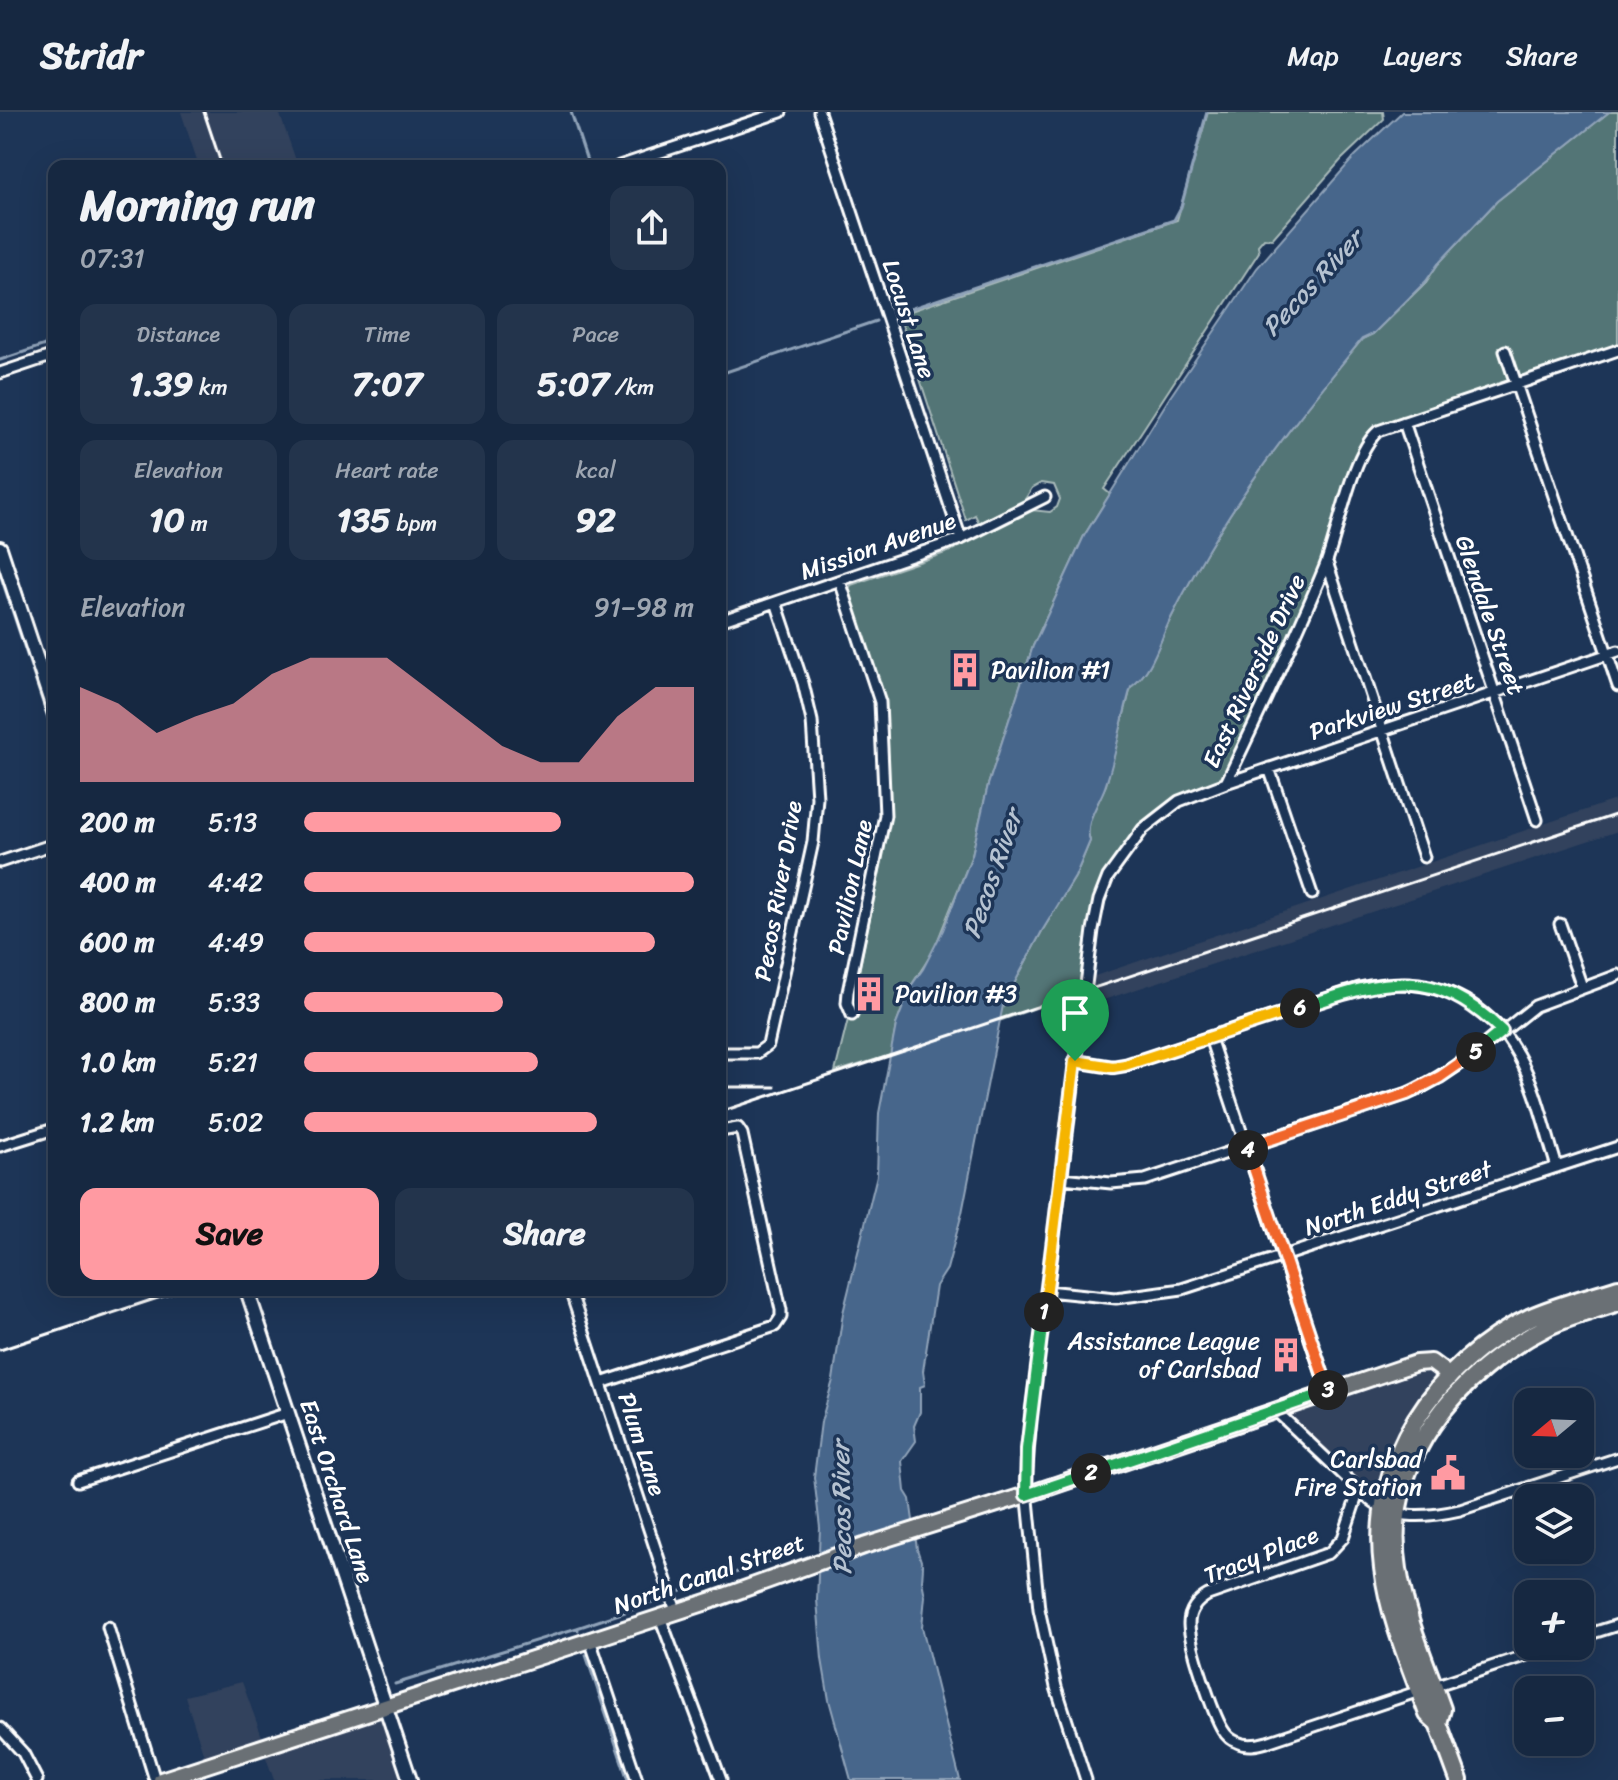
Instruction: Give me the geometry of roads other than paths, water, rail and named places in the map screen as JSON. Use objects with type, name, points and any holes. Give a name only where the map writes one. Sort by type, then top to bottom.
[{"type":"highway","points":[[1390,1512],[1393,1467],[1406,1434],[1427,1402],[1472,1354],[1533,1316],[1618,1288]]},
{"type":"highway","points":[[1459,1780],[1438,1723],[1442,1709],[1427,1688],[1386,1588],[1381,1548],[1390,1512],[1428,1430],[1451,1399],[1481,1370],[1514,1346],[1553,1324],[1618,1302]]},
{"type":"highway","points":[[1450,1376],[1461,1377],[1481,1370]]},
{"type":"main road","name":"North Canal Street","points":[[161,1780],[660,1617],[801,1567],[1424,1361],[1431,1362],[1450,1376]]},
{"type":"street","points":[[637,160],[781,112]]},
{"type":"street","name":"Locust Lane","points":[[819,112],[961,539]]},
{"type":"street","name":"East Riverside Drive","points":[[1086,1780],[1047,1651],[1026,1495],[1027,1449],[1075,1061],[1099,900],[1108,877],[1129,846],[1154,819],[1179,801],[1226,783],[1327,562],[1364,450],[1378,431],[1618,350]]},
{"type":"street","points":[[1505,351],[1618,686]]},
{"type":"street","points":[[0,373],[48,357]]},
{"type":"street","name":"Glendale Street","points":[[1404,422],[1537,820]]},
{"type":"street","name":"Mission Avenue","points":[[726,619],[961,539],[1045,497]]},
{"type":"street","points":[[0,548],[48,693]]},
{"type":"street","points":[[1327,562],[1424,857]]},
{"type":"street","name":"Pavilion Lane","points":[[840,581],[880,702],[885,815],[848,992],[847,1003],[852,1015]]},
{"type":"street","name":"Pecos River Drive","points":[[726,1053],[757,1053],[768,1045],[816,818],[817,776],[812,721],[776,602]]},
{"type":"street","name":"Parkview Street","points":[[1226,783],[1618,651]]},
{"type":"street","points":[[1269,768],[1312,894]]},
{"type":"street","points":[[0,862],[48,846]]},
{"type":"street","points":[[1560,924],[1582,987]]},
{"type":"street","points":[[1062,1178],[1111,1183],[1145,1180],[1417,1090],[1471,1057],[1535,1006],[1618,975]]},
{"type":"street","points":[[1075,1061],[1113,1067],[1125,1065],[1359,988],[1390,982],[1417,984],[1454,995],[1477,1008],[1502,1031],[1519,1056],[1528,1077],[1557,1167]]},
{"type":"street","points":[[1210,1038],[1328,1392]]},
{"type":"street","points":[[601,1383],[775,1326],[779,1322],[781,1310],[742,1134],[738,1128],[726,1130]]},
{"type":"street","points":[[0,1146],[48,1131]]},
{"type":"street","name":"North Eddy Street","points":[[1047,1291],[1099,1298],[1149,1295],[1195,1286],[1618,1147]]},
{"type":"street","name":"East Orchard Lane","points":[[249,1296],[410,1780]]},
{"type":"street","name":"Plum Lane","points":[[572,1296],[676,1611]]},
{"type":"street","points":[[1276,1411],[1359,1490],[1390,1512],[1432,1515],[1460,1510],[1618,1458]]},
{"type":"street","points":[[78,1481],[288,1413]]},
{"type":"street","name":"Tracy Place","points":[[1359,1490],[1352,1504],[1346,1531],[1334,1550],[1200,1600],[1189,1622],[1192,1640],[1224,1731],[1234,1741],[1246,1745],[1267,1742],[1514,1659]]},
{"type":"street","points":[[660,1617],[721,1780]]},
{"type":"street","points":[[1594,1633],[1618,1625]]},
{"type":"street","points":[[108,1627],[155,1780]]},
{"type":"street","points":[[590,1640],[637,1780]]},
{"type":"street","points":[[0,1728],[23,1753],[37,1780]]},
{"type":"water","name":"Pecos River","points":[[1402,112],[1609,112],[1497,201],[1426,281],[1373,334],[1362,339],[1288,432],[1236,505],[1188,586],[1150,665],[1131,687],[1109,775],[1089,827],[1090,841],[1075,877],[1003,1005],[962,1213],[947,1269],[936,1286],[923,1371],[925,1385],[920,1387],[920,1412],[914,1426],[916,1441],[902,1461],[905,1491],[910,1499],[917,1549],[923,1567],[925,1596],[922,1627],[960,1780],[851,1780],[829,1700],[822,1659],[817,1600],[820,1528],[814,1477],[821,1422],[833,1380],[843,1313],[877,1175],[879,1113],[896,1025],[911,986],[943,930],[972,855],[988,785],[1033,646],[1084,536],[1170,397],[1257,268],[1355,156]]},
{"type":"waterway","points":[[571,112],[587,160]]},
{"type":"waterway","points":[[898,313],[1174,220],[1181,207],[1207,112]]},
{"type":"waterway","points":[[726,372],[876,321]]},
{"type":"waterway","points":[[0,360],[48,344]]},
{"type":"waterway","points":[[0,574],[48,718]]},
{"type":"waterway","points":[[679,1592],[790,1554]]},
{"type":"waterway","points":[[578,1630],[664,1599]]},
{"type":"waterway","points":[[395,1684],[577,1628]]},
{"type":"waterway","points":[[586,1655],[628,1780]]},
{"type":"railway","points":[[204,112],[220,160]]},
{"type":"railway","points":[[726,1110],[1618,814]]},
{"type":"railway","points":[[726,1087],[775,1087]]},
{"type":"railway","points":[[0,1350],[164,1296]]},
{"type":"place","name":"Pavilion #1","points":[[965,670]]},
{"type":"place","name":"Pavilion #3","points":[[869,994]]},
{"type":"place","name":"Assistance League of Carlsbad","points":[[1286,1355]]},
{"type":"place","name":"Carlsbad Fire Station","points":[[1448,1473]]}]
